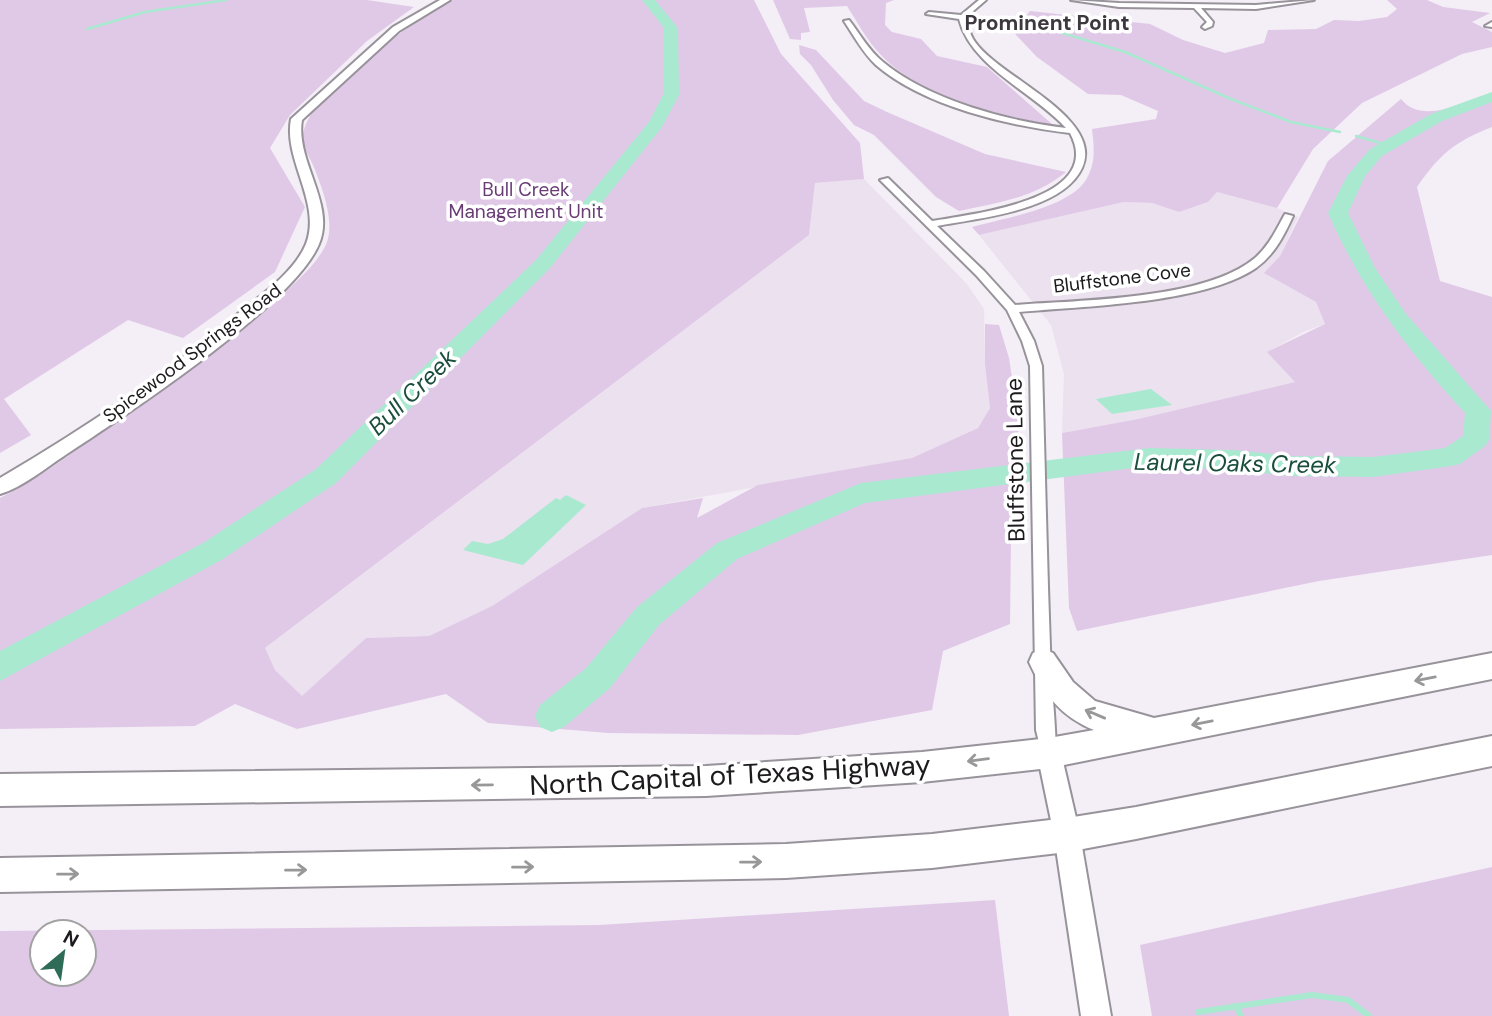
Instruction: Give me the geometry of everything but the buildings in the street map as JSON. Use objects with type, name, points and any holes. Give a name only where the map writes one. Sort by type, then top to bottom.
[{"type":"highway","points":[[1043,662],[1056,688],[1070,702],[1091,714],[1124,725],[1160,731]]},
{"type":"highway","name":"North Capital of Texas Highway","points":[[0,790],[706,781],[922,767],[1049,753],[1492,666]]},
{"type":"highway","points":[[0,875],[786,862],[932,851],[1067,835],[1492,751]]},
{"type":"main road","name":"Spicewood Springs Road","points":[[0,487],[76,440],[228,330],[270,297],[303,264],[313,246],[316,214],[312,191],[296,144],[294,127],[297,118],[396,29],[446,0]]},
{"type":"main road","points":[[1049,753],[1067,835],[1096,1016]]},
{"type":"street","points":[[929,14],[962,17],[983,0]]},
{"type":"street","points":[[1074,0],[1119,5],[1265,7],[1311,0]]},
{"type":"street","points":[[1196,6],[1210,22],[1210,25],[1205,27]]},
{"type":"street","points":[[930,224],[1030,202],[1067,184],[1075,175],[1082,159],[1082,149],[1074,131],[976,49],[962,17]]},
{"type":"street","points":[[847,21],[879,63],[909,83],[949,100],[1030,126],[1074,131]]},
{"type":"street","name":"Bluffstone Lane","points":[[885,180],[980,273],[1012,309],[1028,341],[1035,366],[1038,412],[1040,595],[1045,730],[1049,753]]},
{"type":"street","name":"Bluffstone Cove","points":[[1012,309],[1175,292],[1204,286],[1249,269],[1276,244],[1288,216]]},
{"type":"shaded area","points":[[864,179],[966,283],[984,309],[985,365],[990,408],[978,428],[912,458],[642,508],[492,606],[429,636],[366,638],[302,697],[275,670],[264,649],[809,235],[815,183]]},
{"type":"shaded area","points":[[1217,192],[1277,208],[1298,217],[1280,256],[1265,273],[1316,302],[1325,324],[1303,332],[1268,352],[1296,382],[1138,419],[1062,433],[1064,374],[1051,325],[979,235],[1124,202],[1152,203],[1179,212],[1208,202]]},
{"type":"shaded area","points":[[1151,389],[1172,405],[1112,414],[1096,399]]},
{"type":"shaded area","points":[[566,495],[586,505],[523,565],[463,550],[472,541],[488,544],[503,539],[556,498],[560,500]]},
{"type":"green space","points":[[0,0],[367,0],[414,7],[367,41],[290,115],[270,148],[305,207],[275,272],[183,338],[128,320],[4,399],[31,435],[0,453]]},
{"type":"green space","name":"Bull Creek Management Unit","points":[[453,0],[754,0],[781,54],[860,143],[864,179],[815,183],[809,235],[265,648],[275,670],[302,696],[366,638],[429,636],[492,606],[642,508],[703,498],[697,518],[758,485],[912,458],[978,428],[990,408],[985,365],[985,324],[999,325],[1009,358],[1019,425],[1011,535],[1010,624],[943,651],[932,710],[798,735],[608,733],[488,723],[446,694],[297,729],[235,704],[195,726],[0,729],[0,498],[62,460],[217,346],[272,303],[309,269],[326,246],[329,223],[323,192],[303,143],[307,122],[320,102],[363,61]]},
{"type":"green space","points":[[773,0],[894,0],[886,3],[885,25],[892,32],[921,39],[937,56],[987,67],[1053,125],[985,110],[915,81],[896,69],[876,50],[847,6],[804,8],[810,32],[801,33],[801,40],[790,39]]},
{"type":"green space","points":[[1387,0],[1427,0],[1443,7],[1490,13],[1472,22],[1492,32],[1492,47],[1462,54],[1362,103],[1313,149],[1277,208],[1217,192],[1208,202],[1179,212],[1152,203],[1124,202],[979,235],[972,227],[1035,210],[1067,197],[1079,188],[1090,172],[1094,154],[1092,129],[1156,119],[1158,111],[1121,95],[1088,94],[1037,57],[1016,35],[1006,17],[1024,18],[1030,11],[1150,24],[1183,40],[1225,53],[1264,43],[1268,30],[1316,29],[1334,20],[1359,21],[1387,17],[1397,9]]},
{"type":"green space","points":[[799,45],[816,50],[864,101],[887,112],[985,154],[1066,172],[1028,194],[959,211],[936,197],[874,135],[854,125],[800,54]]},
{"type":"green space","points":[[1492,93],[1492,127],[1449,150],[1417,187],[1440,281],[1492,297],[1492,555],[1319,581],[1077,631],[1069,608],[1062,433],[1138,419],[1295,382],[1267,352],[1325,324],[1316,302],[1264,273],[1280,256],[1328,161],[1401,99],[1420,111],[1432,111],[1457,106]]},
{"type":"green space","points":[[1492,867],[1492,1016],[1152,1016],[1140,945]]},
{"type":"green space","points":[[995,900],[1009,1016],[0,1016],[0,931],[28,931],[28,988],[98,988],[98,930],[600,925]]},
{"type":"waterway","points":[[87,29],[145,12],[226,0]]},
{"type":"waterway","name":"Bull Creek","points":[[0,667],[213,551],[326,476],[543,264],[656,124],[671,95],[671,28],[648,0]]},
{"type":"waterway","points":[[1026,22],[1125,52],[1231,99],[1291,122],[1340,132]]},
{"type":"waterway","name":"Laurel Oaks Creek","points":[[552,716],[598,678],[648,616],[727,551],[861,493],[1149,457],[1233,460],[1292,466],[1373,467],[1451,457],[1476,440],[1478,411],[1436,366],[1398,319],[1365,268],[1338,213],[1346,194],[1368,159],[1436,117],[1492,97]]},
{"type":"waterway","points":[[1356,136],[1387,145]]},
{"type":"waterway","points":[[1236,1006],[1312,995],[1348,1000],[1369,1016]]},
{"type":"waterway","points":[[1198,1012],[1236,1006]]},
{"type":"waterway","points":[[1236,1006],[1241,1016]]},
{"type":"district","name":"Prominent Point","points":[[1047,23]]}]
